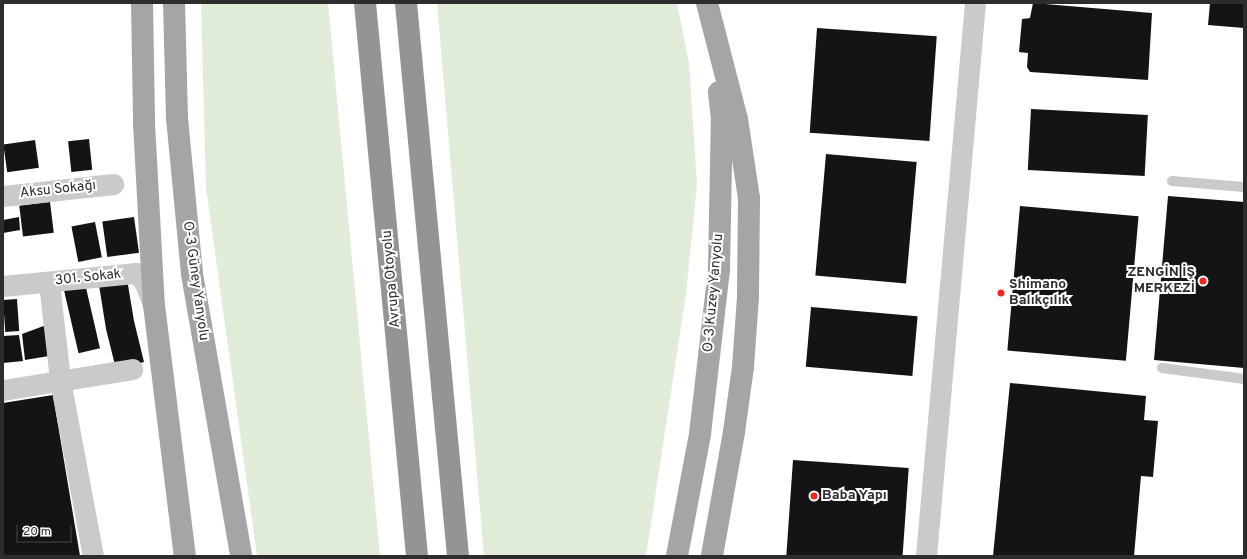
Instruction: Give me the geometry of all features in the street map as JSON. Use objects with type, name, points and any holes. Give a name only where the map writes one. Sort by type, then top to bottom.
[{"type":"highway","name":"Avrupa Otoyolu","points":[[365,3],[417,556]]},
{"type":"highway","points":[[406,3],[458,556]]},
{"type":"main road","points":[[142,3],[144,123],[154,305],[185,556]]},
{"type":"main road","name":"O-3 Güney Yanyolu","points":[[174,3],[177,118],[192,274],[241,556]]},
{"type":"main road","points":[[707,3],[737,119],[748,198],[748,297],[734,432],[712,556]]},
{"type":"main road","name":"O-3 Kuzey Yanyolu","points":[[677,556],[700,434],[719,270],[722,118],[713,27]]},
{"type":"main road","points":[[220,433],[229,556]]},
{"type":"street","points":[[926,556],[975,3]]},
{"type":"street","name":"Aksu Sokağı","points":[[3,196],[113,184]]},
{"type":"street","name":"301. Sokak","points":[[3,286],[49,283],[136,273],[144,281],[154,305]]},
{"type":"street","points":[[49,283],[60,380],[93,556]]},
{"type":"street","points":[[3,390],[132,369]]},
{"type":"lane","points":[[1172,181],[1244,187]]},
{"type":"lane","points":[[1162,368],[1244,379]]},
{"type":"green space","points":[[201,3],[328,3],[380,556],[257,556],[206,187]]},
{"type":"green space","points":[[437,3],[677,3],[689,63],[697,184],[686,294],[646,556],[484,556]]},
{"type":"building","points":[[1033,3],[1152,13],[1148,80],[1030,72],[1027,67],[1028,53],[1019,52],[1022,19],[1030,18]]},
{"type":"building","points":[[1210,3],[1244,3],[1244,28],[1208,25]]},
{"type":"building","points":[[817,28],[937,36],[929,141],[810,133]]},
{"type":"building","points":[[1031,109],[1148,115],[1145,176],[1028,170]]},
{"type":"building","points":[[89,139],[92,170],[71,172],[68,141]]},
{"type":"building","points":[[35,140],[39,168],[7,172],[3,144]]},
{"type":"building","points":[[826,154],[917,162],[906,283],[815,276]]},
{"type":"building","name":"ZENGİN İŞ MERKEZİ","points":[[1168,196],[1244,202],[1244,368],[1154,360]]},
{"type":"building","points":[[50,202],[54,233],[23,237],[19,206]]},
{"type":"building","points":[[1020,206],[1139,216],[1126,361],[1007,350]]},
{"type":"building","points":[[19,217],[20,230],[3,233],[3,220]]},
{"type":"building","points":[[134,217],[139,253],[107,257],[102,221]]},
{"type":"building","points":[[95,222],[102,257],[78,262],[71,227]]},
{"type":"building","points":[[84,279],[100,348],[79,353],[63,284]]},
{"type":"building","points":[[127,279],[134,321],[144,362],[116,369],[106,329],[99,285]]},
{"type":"building","points":[[17,299],[19,331],[5,332],[3,300]]},
{"type":"building","points":[[811,307],[918,316],[912,376],[806,367]]},
{"type":"building","points":[[49,324],[55,355],[25,360],[22,334]]},
{"type":"building","points":[[19,335],[23,361],[3,363],[3,336]]},
{"type":"building","points":[[1010,383],[1146,396],[1144,420],[1158,421],[1153,477],[1141,476],[1134,556],[993,556]]},
{"type":"building","points":[[53,395],[80,556],[3,556],[3,403]]},
{"type":"building","points":[[793,460],[909,468],[903,556],[786,556]]},
{"type":"place","name":"ZENGİN İŞ MERKEZİ","points":[[1203,281]]},
{"type":"place","name":"Shimano Balıkçılık","points":[[1001,293]]},
{"type":"place","name":"Baba Yapı","points":[[814,496]]}]
